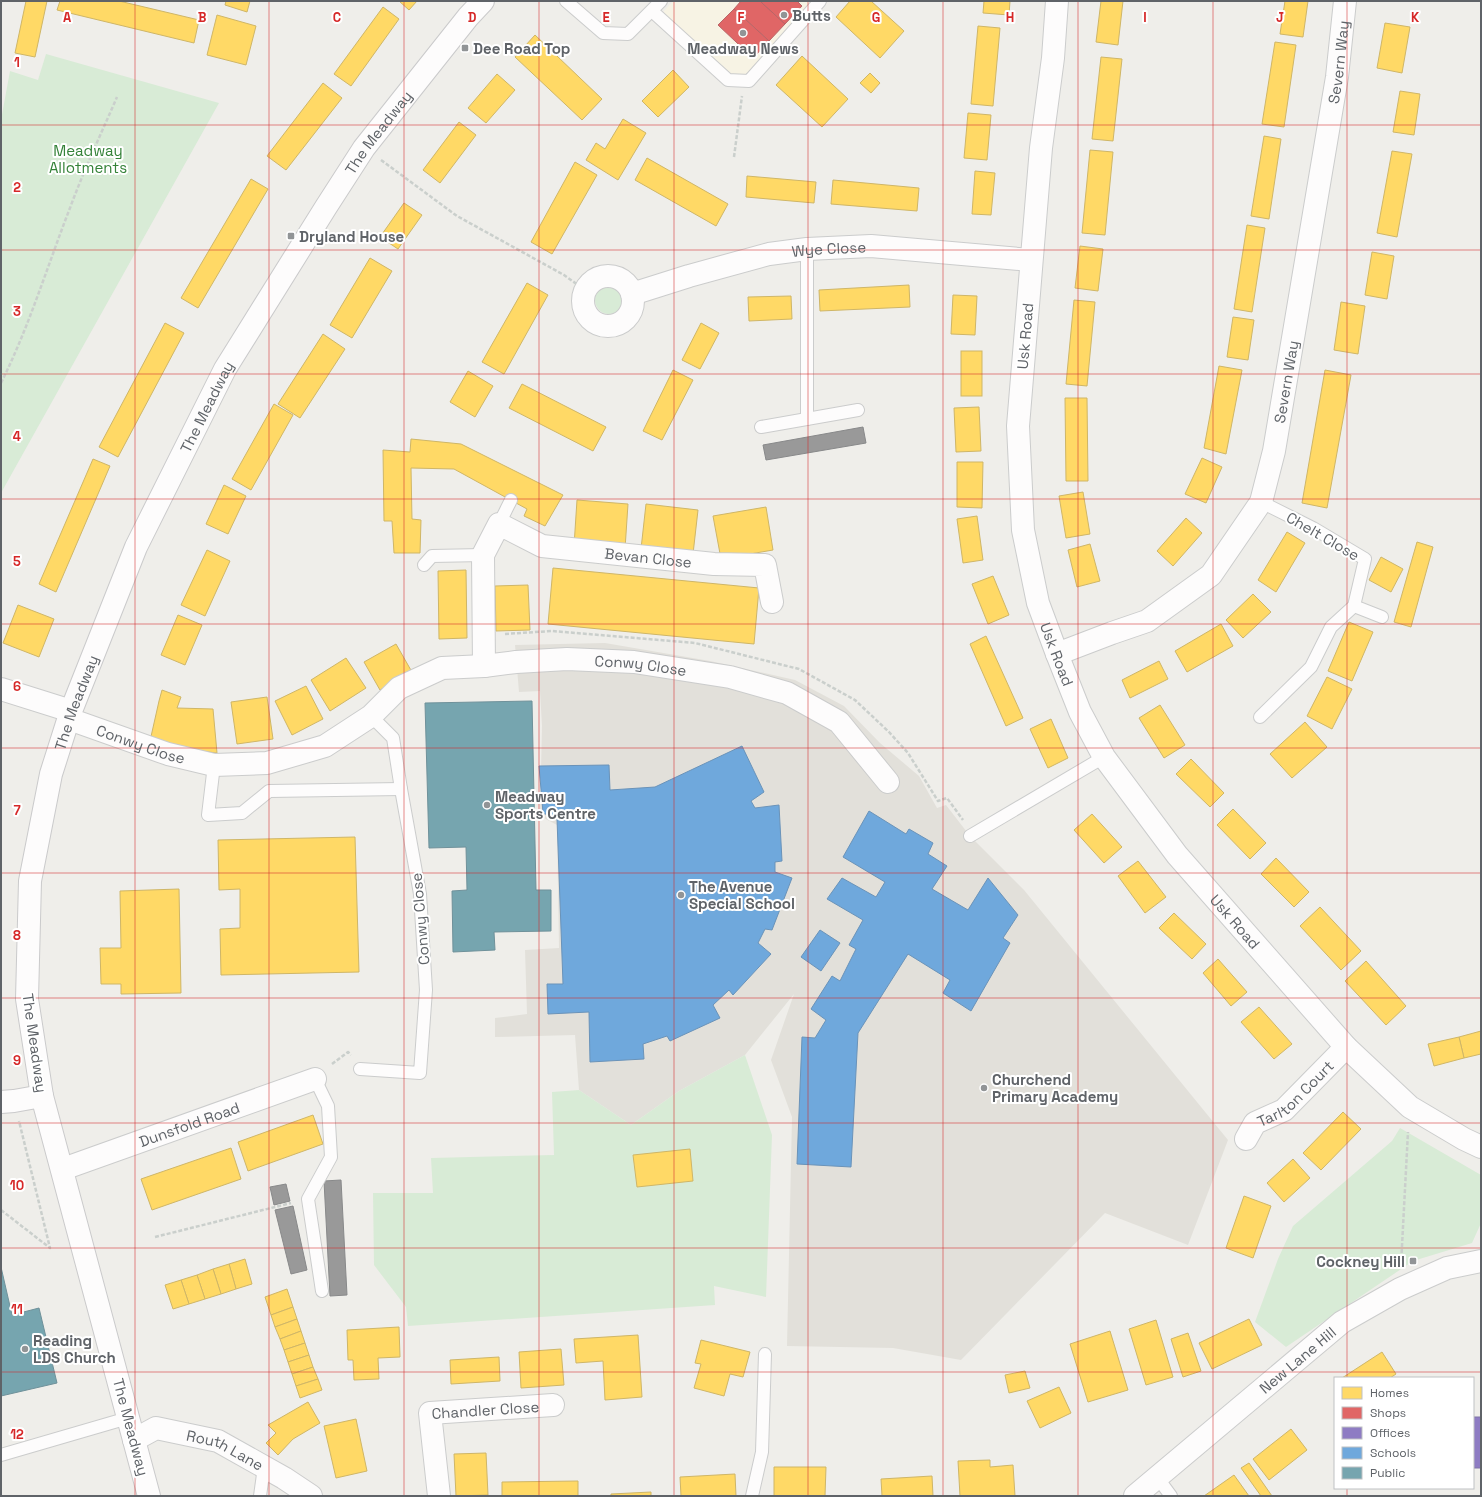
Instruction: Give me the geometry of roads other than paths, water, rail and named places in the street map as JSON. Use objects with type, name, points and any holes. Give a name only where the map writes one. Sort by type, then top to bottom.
[{"type":"street","name":"The Meadway","points":[[149,1496],[63,1169],[42,1096],[27,1000],[30,881],[51,774],[70,715],[136,547],[225,369],[364,148],[483,1]]},
{"type":"street","name":"Usk Road","points":[[1057,1],[1053,58],[1041,148],[1018,426],[1023,530],[1038,603],[1080,712],[1104,757],[1177,855],[1346,1047],[1410,1107],[1464,1139],[1481,1147]]},
{"type":"street","name":"Severn Way","points":[[1057,654],[1112,632],[1146,621],[1211,575],[1261,502],[1274,451],[1336,84],[1345,1]]},
{"type":"street","name":"Wye Close","points":[[632,294],[689,276],[769,254],[807,249],[871,246],[1031,260]]},
{"type":"street","points":[[615,276],[629,286],[632,294],[632,310],[628,317],[615,325],[607,326],[592,320],[587,315],[584,307],[583,298],[585,290],[590,283],[598,278],[615,276]]},
{"type":"street","points":[[484,666],[483,555],[499,524]]},
{"type":"street","name":"Bevan Close","points":[[499,524],[542,546],[714,564],[765,565],[772,602]]},
{"type":"street","name":"Conwy Close","points":[[1,689],[168,754],[214,765],[268,763],[325,746],[371,716],[399,688],[442,668],[567,659],[634,662],[730,677],[787,693],[839,722],[888,782]]},
{"type":"street","name":"Tarlton Court","points":[[1246,1139],[1255,1123],[1284,1110],[1346,1047]]},
{"type":"street","name":"Dunsfold Road","points":[[63,1169],[315,1079]]},
{"type":"street","points":[[8,1102],[42,1096]]},
{"type":"street","name":"New Lane Hill","points":[[1136,1496],[1342,1322],[1400,1289],[1447,1268],[1481,1261]]},
{"type":"street","name":"Chandler Close","points":[[439,1496],[430,1413],[553,1405]]},
{"type":"street","name":"Routh Lane","points":[[134,1440],[156,1428],[218,1441],[264,1466],[311,1496]]},
{"type":"lane","points":[[566,1],[603,33],[628,34],[661,1]]},
{"type":"lane","points":[[652,11],[728,80],[749,81],[820,1]]},
{"type":"lane","points":[[807,249],[807,419]]},
{"type":"lane","points":[[760,427],[858,410]]},
{"type":"lane","points":[[499,524],[511,500]]},
{"type":"lane","name":"Chelt Close","points":[[1261,502],[1313,528],[1365,559],[1354,606]]},
{"type":"lane","points":[[424,565],[432,556],[483,555]]},
{"type":"lane","points":[[1260,717],[1311,667],[1331,627],[1354,606],[1382,617]]},
{"type":"lane","name":"Conwy Close","points":[[360,1069],[420,1073],[426,990],[420,902],[393,738],[371,716]]},
{"type":"lane","points":[[970,836],[1056,787],[1104,757]]},
{"type":"lane","points":[[214,765],[208,816],[242,813],[269,791],[401,789]]},
{"type":"lane","points":[[315,1079],[328,1106],[331,1157],[308,1199],[322,1291]]},
{"type":"lane","points":[[752,1496],[762,1452],[765,1354]]},
{"type":"lane","points":[[1,1456],[128,1418]]},
{"type":"lane","points":[[260,1496],[264,1466]]},
{"type":"lane","points":[[1157,1477],[1171,1496]]},
{"type":"place","name":"Butts","points":[[784,15]]},
{"type":"place","name":"Meadway News","points":[[743,33]]},
{"type":"place","name":"Dee Road Top","points":[[465,48]]},
{"type":"place","name":"Dryland House","points":[[291,236]]},
{"type":"place","name":"Meadway Sports Centre","points":[[487,805]]},
{"type":"place","name":"The Avenue Special School","points":[[681,895]]},
{"type":"place","name":"Churchend Primary Academy","points":[[984,1088]]},
{"type":"place","name":"Cockney Hill","points":[[1413,1261]]},
{"type":"place","name":"Reading LDS Church","points":[[25,1349]]},
{"type":"park label","name":"Meadway Allotments","points":[[88,158]]}]
